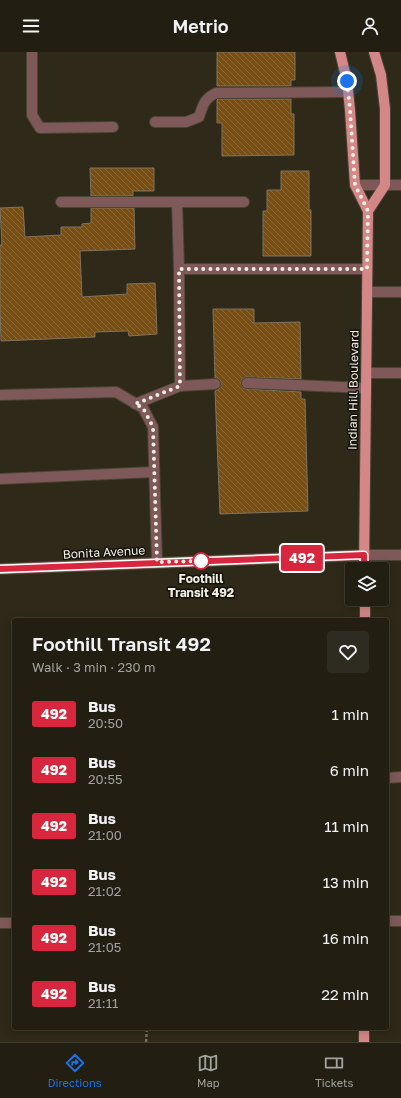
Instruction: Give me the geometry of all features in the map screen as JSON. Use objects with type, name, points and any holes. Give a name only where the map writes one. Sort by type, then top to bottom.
[{"type":"main road","name":"Indian Hill Boulevard","points":[[340,52],[348,92],[355,185],[368,211],[364,562]]},
{"type":"main road","points":[[368,211],[385,185],[384,109],[381,75],[374,52]]},
{"type":"main road","name":"Bonita Avenue","points":[[0,569],[364,555]]},
{"type":"main road","points":[[365,606],[365,618]]},
{"type":"main road","points":[[364,1030],[364,1042]]},
{"type":"street","points":[[32,52],[32,115],[40,128],[113,127]]},
{"type":"street","points":[[155,122],[186,122],[199,116],[203,104],[209,96],[216,93],[348,92]]},
{"type":"street","points":[[355,185],[401,185]]},
{"type":"street","points":[[61,202],[244,202]]},
{"type":"street","points":[[176,202],[179,269],[180,386]]},
{"type":"street","points":[[179,269],[367,269]]},
{"type":"street","points":[[367,292],[401,292]]},
{"type":"street","points":[[367,372],[401,372]]},
{"type":"street","points":[[247,383],[366,388]]},
{"type":"street","points":[[135,404],[180,386],[215,384]]},
{"type":"street","points":[[0,395],[116,392],[143,408],[153,427],[157,562]]},
{"type":"street","points":[[0,479],[154,472]]},
{"type":"street","name":"Bonita Avenue","points":[[364,555],[401,555]]},
{"type":"street","points":[[389,778],[401,778]]},
{"type":"street","points":[[389,921],[401,921]]},
{"type":"street","points":[[0,923],[12,923]]},
{"type":"path","points":[[146,1030],[146,1042]]},
{"type":"building","points":[[217,52],[295,52],[295,80],[291,80],[291,86],[217,86]]},
{"type":"building","points":[[218,99],[291,99],[291,114],[294,114],[294,155],[222,156],[222,123],[217,123]]},
{"type":"building","points":[[90,168],[154,168],[154,191],[133,191],[133,196],[91,196]]},
{"type":"building","points":[[281,171],[309,171],[311,256],[263,256],[263,211],[267,211],[267,190],[281,190]]},
{"type":"building","points":[[23,207],[25,237],[61,235],[61,227],[82,227],[82,224],[91,223],[91,208],[134,208],[135,249],[80,251],[82,297],[127,294],[127,284],[155,283],[157,334],[129,336],[128,331],[95,332],[95,337],[1,341],[0,245],[2,245],[0,208]]},
{"type":"building","points":[[213,309],[254,309],[254,323],[300,322],[301,379],[247,377],[242,379],[241,383],[243,388],[247,389],[301,392],[301,399],[305,399],[308,511],[220,514],[215,391],[219,389],[221,384],[220,380],[215,378]]},
{"type":"bus line","name":"492","points":[[0,569],[364,555],[364,562]]},
{"type":"place","name":"Foothill Transit 492","points":[[201,561]]},
{"type":"route","points":[[201,561],[203,561],[157,562],[153,427],[143,408],[135,404],[180,386],[179,269],[367,269],[368,211],[355,185],[347,81]]}]
